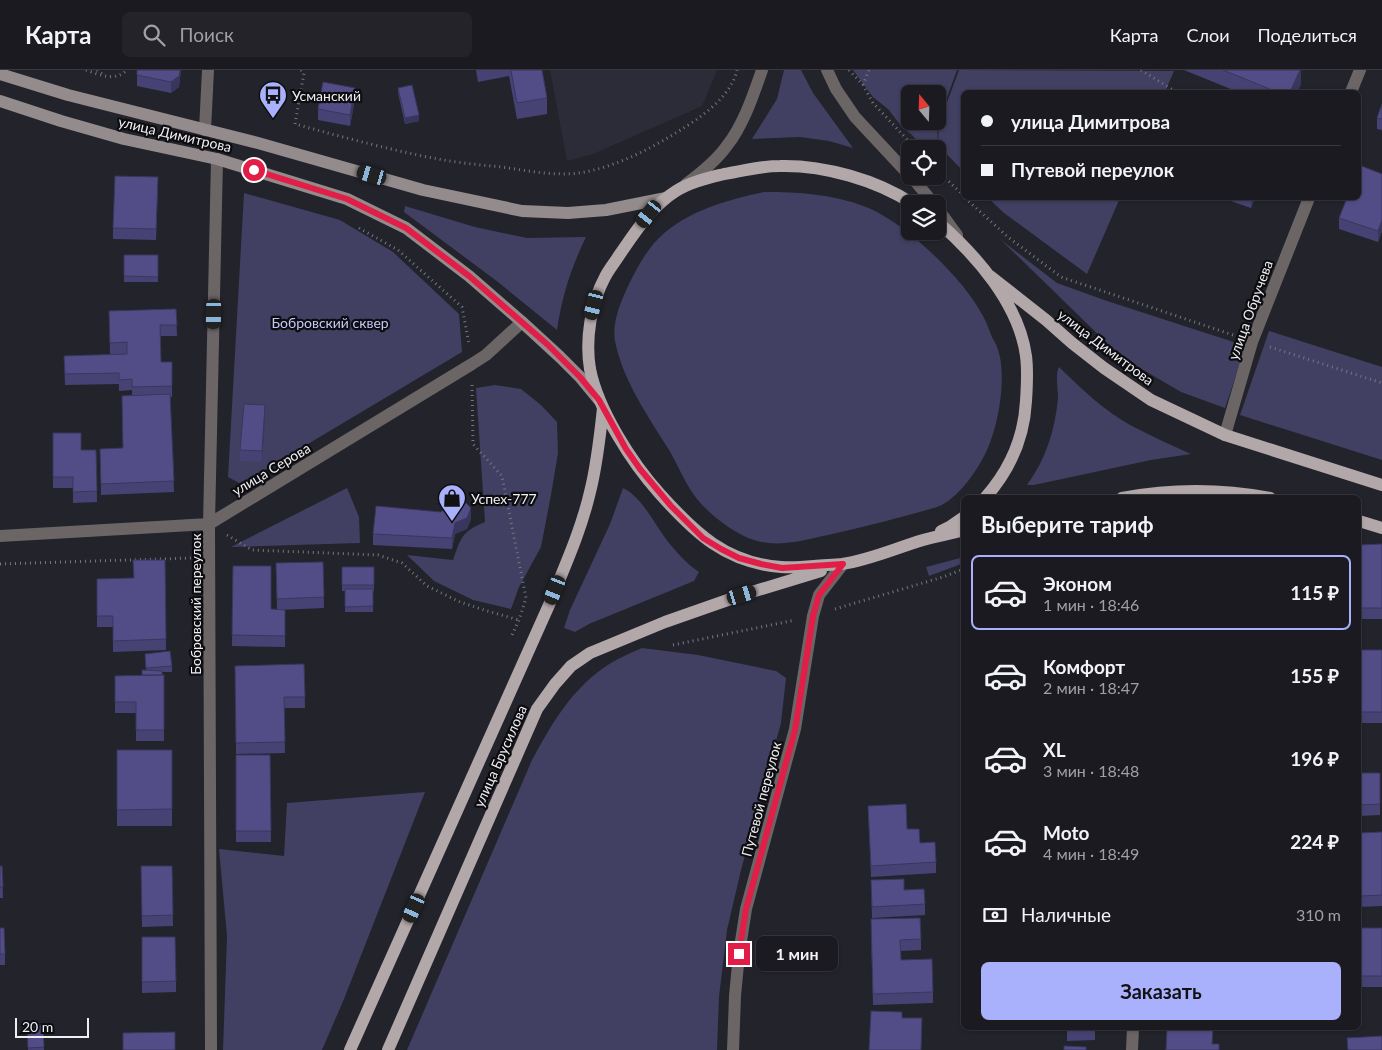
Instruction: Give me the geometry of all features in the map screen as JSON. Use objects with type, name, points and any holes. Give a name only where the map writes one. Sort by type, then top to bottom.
[{"type":"main road","name":"улица Димитрова","points":[[0,74],[68,95],[258,143],[423,190],[522,211],[568,213],[606,210],[672,194],[712,177],[780,166],[817,169],[853,177],[887,189],[901,197]]},
{"type":"main road","name":"улица Димитрова","points":[[0,101],[61,121],[124,138],[217,159],[347,199],[406,228],[469,276],[560,357],[580,377],[601,404],[626,449],[657,490],[693,529],[712,544],[739,558],[775,566],[799,567],[843,564],[961,531]]},
{"type":"main road","name":"улица Димитрова","points":[[601,404],[590,368],[589,350],[592,315],[597,295],[605,277],[634,234],[649,214],[672,194]]},
{"type":"main road","name":"улица Димитрова","points":[[946,229],[966,247],[990,276],[1014,317],[1026,355],[1025,412],[1020,439],[1009,466],[988,495]]},
{"type":"main road","name":"улица Димитрова","points":[[990,276],[1104,368],[1151,400],[1225,434],[1382,485]]},
{"type":"main road","name":"улица Брусилова","points":[[350,1050],[549,605],[574,543],[590,493],[599,443],[601,404]]},
{"type":"main road","points":[[1144,495],[1170,492],[1234,495]]},
{"type":"main road","name":"улица Димитрова","points":[[925,540],[961,519]]},
{"type":"main road","points":[[1361,522],[1382,528]]},
{"type":"main road","name":"улица Брусилова","points":[[388,1050],[537,709],[571,666],[590,652],[665,622],[742,595],[843,564]]},
{"type":"street","points":[[205,130],[208,70]]},
{"type":"street","points":[[672,194],[704,170],[727,147],[744,117],[762,70]]},
{"type":"street","points":[[826,70],[855,117],[901,166]]},
{"type":"street","points":[[1352,90],[1360,70]]},
{"type":"street","name":"Бобровский переулок","points":[[211,1050],[209,524],[217,159]]},
{"type":"street","points":[[919,185],[927,195]]},
{"type":"street","name":"улица Обручева","points":[[1225,434],[1252,342],[1308,200]]},
{"type":"street","points":[[946,220],[966,247]]},
{"type":"street","name":"улица Серова","points":[[0,536],[209,524],[486,355],[522,322]]},
{"type":"street","name":"Путевой переулок","points":[[733,1050],[735,996],[746,909],[795,730],[813,616],[819,595],[843,564]]},
{"type":"street","points":[[1132,1050],[1133,1030]]},
{"type":"path","points":[[86,70],[106,77],[115,77],[127,70]]},
{"type":"path","points":[[97,70],[106,77]]},
{"type":"path","points":[[301,70],[304,73],[295,124],[353,140],[439,159],[552,173],[584,172],[621,161],[655,146],[708,112],[725,93],[736,77],[737,70]]},
{"type":"path","points":[[849,70],[863,85],[873,103],[908,140]]},
{"type":"path","points":[[863,85],[869,70]]},
{"type":"path","points":[[1141,70],[1173,90]]},
{"type":"path","points":[[946,179],[961,194]]},
{"type":"path","points":[[967,200],[1009,238],[1061,277],[1252,342],[1382,383]]},
{"type":"path","points":[[356,227],[398,250],[462,308],[472,364],[472,444],[502,476],[526,598],[512,635]]},
{"type":"path","points":[[209,524],[252,550],[378,555],[402,563],[427,586],[452,598],[519,620]]},
{"type":"path","points":[[0,564],[209,558]]},
{"type":"shaded area","points":[[550,70],[717,70],[702,106],[593,154],[567,161]]},
{"type":"green space","points":[[784,70],[801,70],[813,93],[853,148],[829,141],[800,137],[752,139],[777,99]]},
{"type":"green space","points":[[853,70],[957,70],[946,100],[946,85],[901,85],[901,126],[888,109],[873,97]]},
{"type":"green space","points":[[959,70],[1174,71],[1166,90],[961,90],[961,169],[946,153],[946,140],[938,140],[939,130],[946,130],[946,105]]},
{"type":"green space","points":[[906,130],[937,130],[938,140],[916,140]]},
{"type":"green space","points":[[764,192],[803,193],[841,199],[866,207],[901,227],[901,240],[917,240],[948,269],[974,301],[998,349],[1002,378],[1001,393],[996,423],[982,460],[974,474],[949,501],[934,508],[881,522],[800,541],[782,543],[763,542],[746,537],[729,528],[699,502],[637,398],[624,370],[614,334],[620,306],[628,286],[642,259],[659,238],[685,218],[732,200]]},
{"type":"green space","name":"Бобровский сквер","points":[[244,193],[340,220],[393,252],[459,314],[462,352],[241,484],[228,477]]},
{"type":"green space","points":[[990,200],[1119,200],[1087,274],[1004,213]]},
{"type":"green space","points":[[405,206],[475,227],[527,238],[586,237],[568,282],[557,330],[498,282],[404,212]]},
{"type":"green space","points":[[1000,239],[1057,283],[1246,346],[1225,408],[1181,392],[1140,368],[1110,346]]},
{"type":"green space","points":[[1269,331],[1382,367],[1382,460],[1240,415]]},
{"type":"green space","points":[[1059,367],[1112,414],[1132,426],[1191,454],[1151,460],[1027,485],[1039,465],[1052,433],[1058,398],[1057,378]]},
{"type":"green space","points":[[495,385],[521,389],[541,405],[557,422],[558,453],[541,547],[519,587],[511,609],[473,600],[434,581],[407,555],[453,560],[463,536],[471,529],[485,522],[476,388]]},
{"type":"green space","points":[[347,488],[359,517],[360,543],[231,547]]},
{"type":"green space","points":[[623,488],[636,497],[673,548],[699,572],[694,581],[589,624],[575,632],[564,628],[570,610],[610,524]]},
{"type":"green space","points":[[961,558],[961,564],[929,576],[926,567]]},
{"type":"green space","points":[[642,648],[698,655],[776,671],[786,678],[781,723],[741,870],[727,930],[719,997],[717,1050],[407,1050],[532,760],[546,734],[570,699],[590,678],[611,663]]},
{"type":"green space","points":[[425,792],[344,999],[322,1050],[223,1050],[227,936],[219,849],[284,856],[287,803]]},
{"type":"building","points":[[137,70],[180,70],[179,76],[171,82],[137,75]]},
{"type":"building","points":[[511,70],[542,70],[547,98],[517,103]]},
{"type":"building","points":[[1223,70],[1300,70],[1291,90],[1272,90]]},
{"type":"building","points":[[323,82],[355,88],[350,115],[318,109]]},
{"type":"building","points":[[412,85],[419,115],[405,118],[398,88]]},
{"type":"building","points":[[1382,104],[1382,119],[1377,118]]},
{"type":"building","points":[[1361,166],[1382,174],[1382,220],[1378,231],[1339,218],[1346,200],[1361,200]]},
{"type":"building","points":[[115,176],[158,177],[156,229],[113,228]]},
{"type":"building","points":[[124,255],[158,255],[158,277],[124,276]]},
{"type":"building","points":[[176,309],[177,325],[160,325],[161,362],[172,362],[172,386],[132,387],[132,379],[119,380],[119,373],[65,374],[64,356],[127,354],[127,342],[110,343],[109,311]]},
{"type":"building","points":[[170,394],[174,481],[101,484],[100,449],[123,448],[122,396]]},
{"type":"building","points":[[244,404],[265,405],[262,451],[240,450]]},
{"type":"building","points":[[53,433],[81,433],[81,450],[96,450],[97,491],[73,492],[73,477],[53,477]]},
{"type":"building","points":[[464,501],[471,508],[467,518],[455,523],[452,538],[373,534],[376,506],[441,512],[453,503]]},
{"type":"building","points":[[1382,544],[1382,608],[1361,608],[1361,545]]},
{"type":"building","points":[[133,560],[165,560],[166,639],[113,641],[113,616],[97,616],[97,579],[134,578]]},
{"type":"building","points":[[323,562],[324,597],[277,599],[276,563]]},
{"type":"building","points":[[233,566],[271,566],[271,609],[285,610],[285,636],[232,635]]},
{"type":"building","points":[[342,567],[374,567],[374,585],[342,585]]},
{"type":"building","points":[[345,589],[373,589],[373,606],[345,607]]},
{"type":"building","points":[[1361,650],[1382,650],[1382,712],[1361,712]]},
{"type":"building","points":[[170,651],[172,666],[146,668],[145,654]]},
{"type":"building","points":[[304,664],[305,697],[284,697],[285,742],[236,743],[235,666]]},
{"type":"building","points":[[142,670],[162,671],[162,675],[142,675]]},
{"type":"building","points":[[164,675],[164,730],[136,730],[136,702],[115,702],[115,676]]},
{"type":"building","points":[[117,750],[172,750],[172,809],[117,810]]},
{"type":"building","points":[[236,755],[270,755],[271,831],[236,831]]},
{"type":"building","points":[[1361,773],[1380,773],[1380,804],[1361,805]]},
{"type":"building","points":[[906,804],[907,829],[919,829],[920,843],[935,842],[936,862],[871,866],[868,806]]},
{"type":"building","points":[[1382,832],[1382,895],[1361,896],[1361,833]]},
{"type":"building","points":[[0,866],[2,866],[3,887],[0,887]]},
{"type":"building","points":[[141,866],[172,866],[173,915],[142,916]]},
{"type":"building","points":[[904,879],[904,890],[924,889],[925,904],[872,907],[871,880]]},
{"type":"building","points":[[920,918],[921,939],[900,940],[901,960],[932,959],[933,992],[873,994],[871,919]]},
{"type":"building","points":[[0,928],[4,928],[5,954],[0,954]]},
{"type":"building","points":[[1361,928],[1382,928],[1382,976],[1361,976]]},
{"type":"building","points":[[142,937],[175,937],[176,981],[142,982]]},
{"type":"building","points":[[871,1011],[902,1012],[902,1018],[922,1018],[921,1050],[869,1050]]},
{"type":"building","points":[[27,1025],[43,1025],[44,1047],[28,1048]]},
{"type":"building","points":[[1167,1030],[1213,1030],[1212,1044],[1219,1044],[1219,1050],[1166,1050]]},
{"type":"building","points":[[175,1032],[175,1050],[123,1050],[123,1033]]},
{"type":"building","points":[[1382,1036],[1382,1050],[1348,1050],[1347,1038]]},
{"type":"building","points":[[1064,1046],[1086,1047],[1086,1050],[1064,1050]]},
{"type":"place","name":"Усманский","points":[[273,119]]},
{"type":"place","name":"Успех-777","points":[[452,522]]},
{"type":"route","points":[[254,170],[347,199],[406,228],[469,276],[548,345],[580,377],[599,400],[626,449],[640,469],[681,517],[703,538],[739,558],[782,568],[843,564],[819,595],[813,616],[795,730],[746,909],[739,954]]}]
